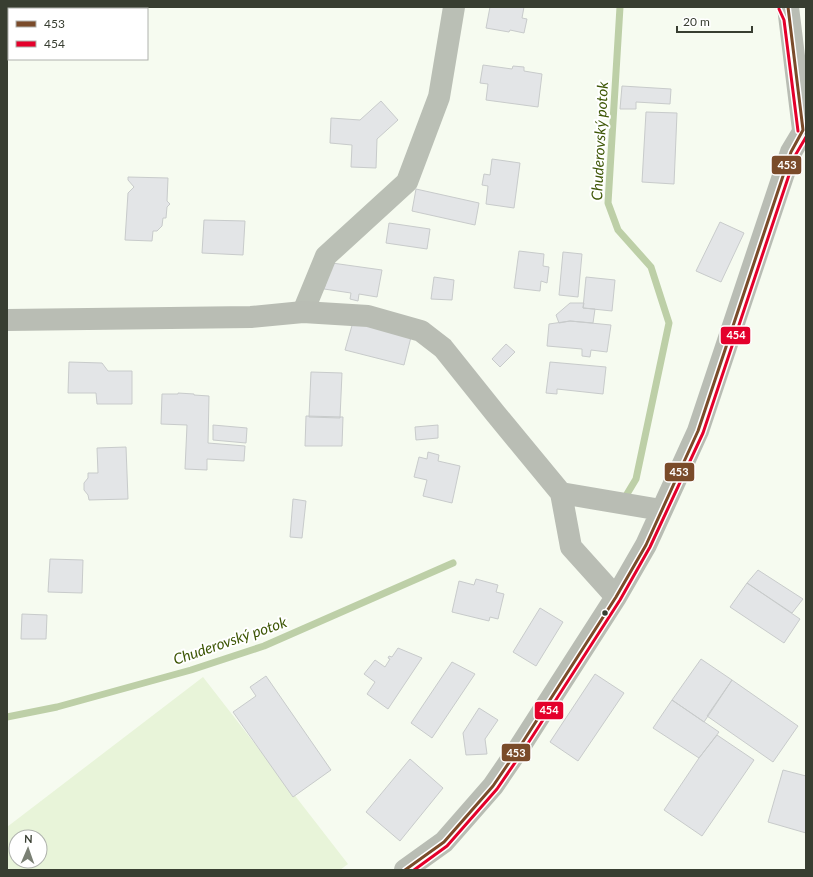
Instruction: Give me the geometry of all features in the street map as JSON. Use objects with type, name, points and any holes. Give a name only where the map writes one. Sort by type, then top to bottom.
[{"type":"street","points":[[303,312],[326,256],[407,182],[439,97],[454,7]]},
{"type":"street","points":[[406,870],[444,842],[493,786],[519,748],[616,597],[646,545],[698,431],[791,152],[805,128],[787,11]]},
{"type":"street","points":[[7,320],[251,317],[303,312],[368,316],[421,331],[444,348],[495,413],[562,492],[572,547],[616,597]]},
{"type":"street","points":[[562,492],[661,510]]},
{"type":"green space","points":[[203,677],[348,864],[340,870],[7,870],[7,827]]},
{"type":"building","points":[[490,7],[524,7],[522,18],[527,19],[524,33],[486,28]]},
{"type":"building","points":[[483,65],[512,69],[513,66],[524,67],[524,71],[542,74],[538,107],[486,100],[488,84],[480,83]]},
{"type":"building","points":[[622,86],[671,89],[670,104],[636,102],[636,109],[620,109]]},
{"type":"building","points":[[381,101],[398,120],[377,139],[376,168],[351,167],[352,145],[330,143],[331,118],[360,120]]},
{"type":"building","points":[[646,112],[677,113],[674,184],[642,182]]},
{"type":"building","points":[[492,159],[520,163],[514,208],[486,204],[488,186],[482,185],[484,174],[490,175]]},
{"type":"building","points":[[128,177],[168,178],[167,201],[170,204],[167,207],[166,218],[163,218],[162,226],[157,231],[153,231],[152,241],[125,240],[128,193],[134,187],[128,180]]},
{"type":"building","points":[[416,189],[479,203],[475,225],[412,211]]},
{"type":"building","points":[[204,220],[245,221],[243,255],[202,253]]},
{"type":"building","points":[[720,222],[744,233],[721,282],[696,271]]},
{"type":"building","points":[[389,223],[430,229],[427,249],[386,243]]},
{"type":"building","points":[[519,251],[544,254],[543,266],[549,267],[547,283],[541,281],[540,291],[514,288]]},
{"type":"building","points":[[563,252],[582,254],[578,297],[559,295]]},
{"type":"building","points":[[332,263],[382,270],[377,297],[359,294],[358,301],[350,299],[351,293],[324,289]]},
{"type":"building","points":[[434,277],[454,280],[452,300],[431,299]]},
{"type":"building","points":[[586,277],[615,280],[612,311],[583,308]]},
{"type":"building","points":[[570,303],[584,303],[583,308],[595,309],[593,323],[570,321],[559,323],[556,315]]},
{"type":"building","points":[[570,321],[611,325],[607,352],[591,350],[590,357],[582,356],[582,349],[547,346],[549,324]]},
{"type":"building","points":[[353,322],[411,337],[404,365],[345,350]]},
{"type":"building","points":[[506,344],[515,352],[500,367],[492,359]]},
{"type":"building","points":[[69,362],[102,363],[108,371],[132,371],[132,404],[97,404],[96,393],[68,393]]},
{"type":"building","points":[[550,362],[606,367],[603,394],[557,389],[557,394],[546,393]]},
{"type":"building","points":[[311,372],[342,373],[340,418],[309,417]]},
{"type":"building","points":[[178,393],[209,396],[208,443],[245,446],[244,461],[207,459],[207,470],[185,469],[187,425],[161,424],[162,394]]},
{"type":"building","points":[[306,416],[343,417],[342,446],[305,446]]},
{"type":"building","points":[[213,425],[247,428],[246,443],[213,440]]},
{"type":"building","points":[[438,425],[438,438],[416,440],[415,427]]},
{"type":"building","points":[[126,447],[128,499],[89,500],[88,495],[84,490],[84,483],[88,478],[88,473],[98,473],[97,448]]},
{"type":"building","points":[[428,452],[439,455],[438,461],[460,466],[452,503],[423,496],[427,480],[414,477],[419,457],[427,459]]},
{"type":"building","points":[[293,499],[306,501],[302,538],[290,537]]},
{"type":"building","points":[[50,559],[83,560],[82,593],[48,592]]},
{"type":"building","points":[[758,570],[803,599],[792,613],[747,583]]},
{"type":"building","points":[[476,579],[498,585],[496,592],[504,594],[498,619],[490,617],[489,621],[452,612],[459,581],[474,585]]},
{"type":"building","points":[[747,583],[800,619],[784,643],[730,607]]},
{"type":"building","points":[[540,608],[563,622],[536,666],[513,652]]},
{"type":"building","points":[[22,614],[47,615],[46,639],[21,639]]},
{"type":"building","points":[[398,648],[422,658],[388,709],[367,694],[375,682],[364,674],[375,660],[385,667],[390,659],[388,658],[389,656],[392,657]]},
{"type":"building","points":[[701,659],[732,680],[704,722],[672,700]]},
{"type":"building","points":[[452,662],[475,674],[432,738],[411,723]]},
{"type":"building","points":[[595,674],[624,693],[578,761],[550,742]]},
{"type":"building","points":[[266,676],[331,770],[293,797],[233,712],[256,696],[250,687]]},
{"type":"building","points":[[732,680],[798,726],[773,762],[707,716]]},
{"type":"building","points":[[672,700],[719,732],[699,758],[653,728]]},
{"type":"building","points":[[479,708],[498,720],[485,739],[487,754],[466,755],[463,733]]},
{"type":"building","points":[[717,735],[754,760],[702,836],[664,810],[699,758]]},
{"type":"building","points":[[410,759],[443,788],[400,841],[366,812]]},
{"type":"building","points":[[783,770],[806,776],[806,833],[768,822]]},
{"type":"waterway","name":"Chuderovský potok","points":[[620,7],[608,203],[618,230],[651,267],[669,323],[636,479],[627,494]]},
{"type":"waterway","name":"Chuderovský potok","points":[[7,717],[57,707],[191,670],[264,646],[453,563]]},
{"type":"transit line","name":"453","points":[[405,870],[444,842],[493,786],[519,748],[616,597],[646,545],[698,431],[791,152],[803,130],[788,7]]},
{"type":"transit line","name":"454","points":[[779,9],[784,20],[798,131]]},
{"type":"transit line","name":"454","points":[[414,870],[447,846],[497,789],[620,600],[650,547],[703,433],[796,154],[806,137]]}]
